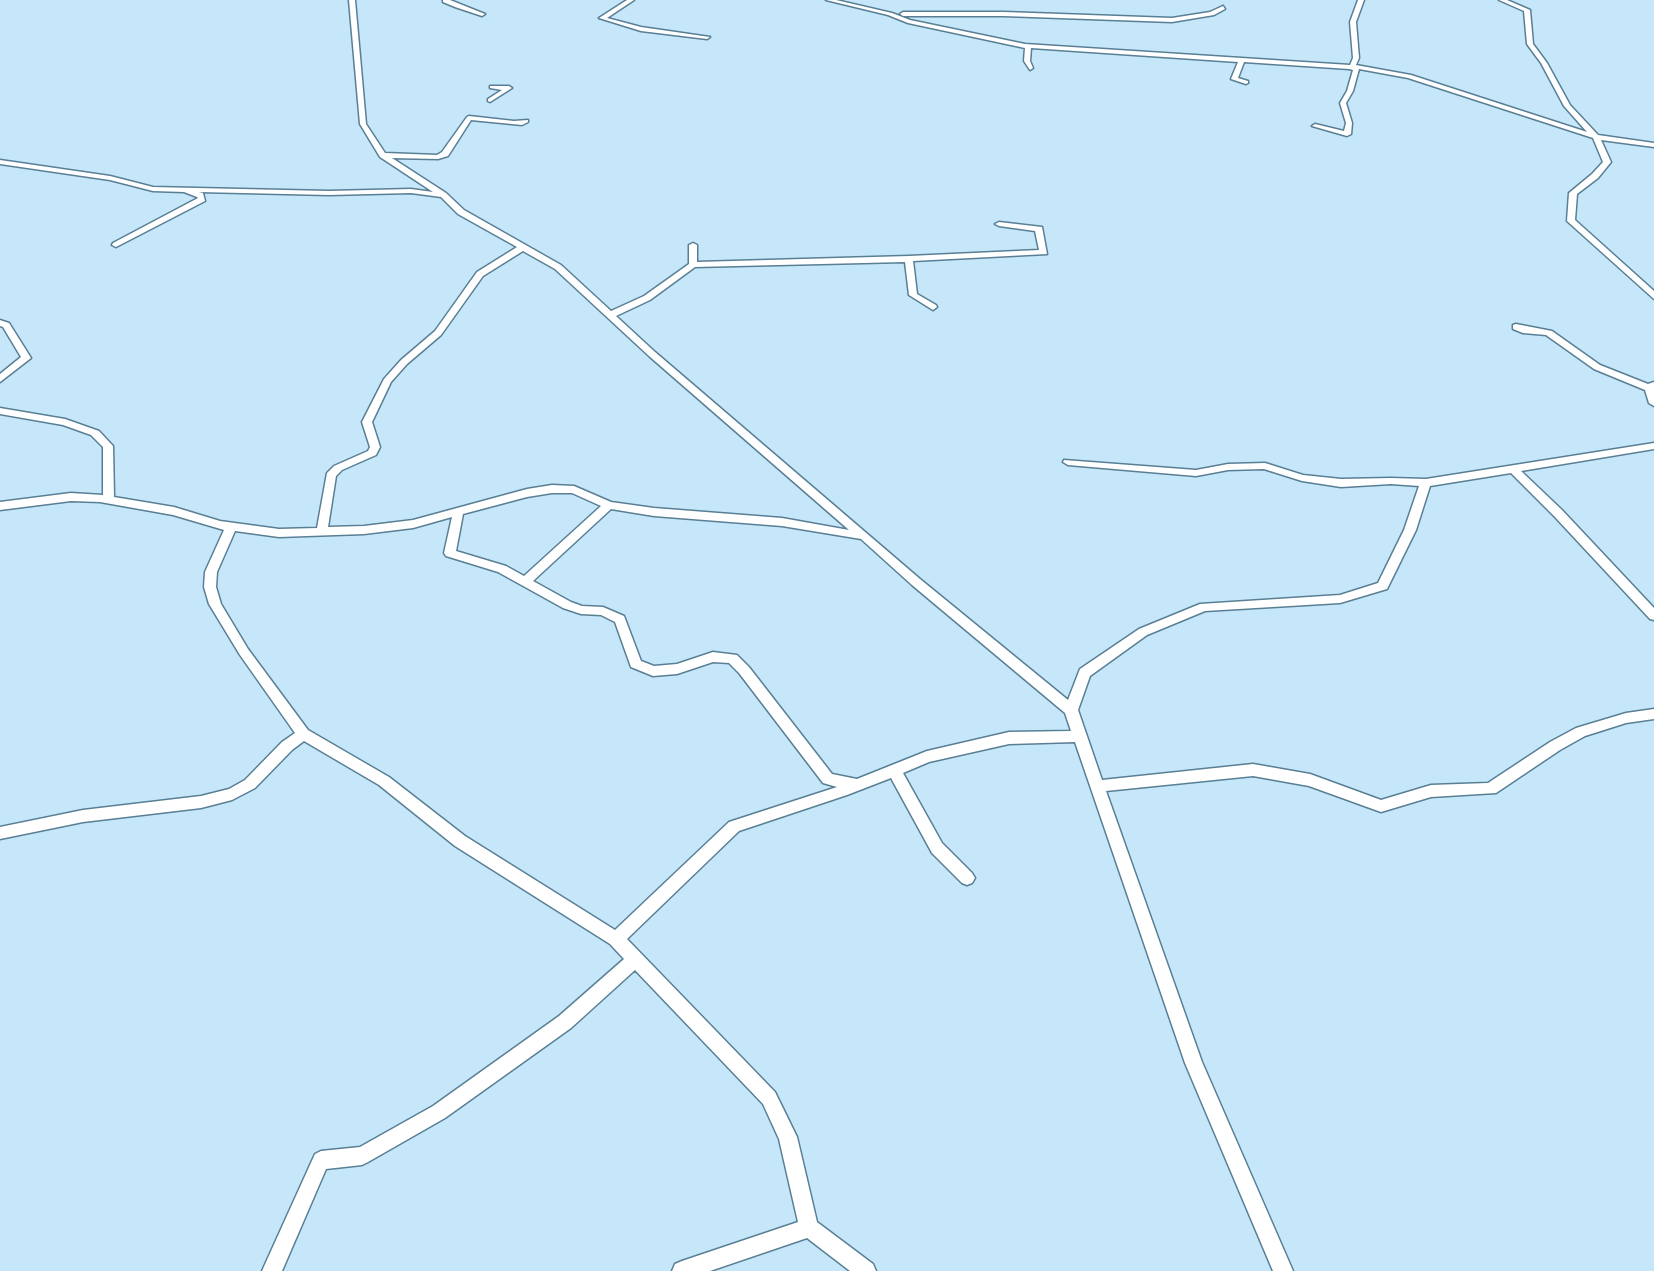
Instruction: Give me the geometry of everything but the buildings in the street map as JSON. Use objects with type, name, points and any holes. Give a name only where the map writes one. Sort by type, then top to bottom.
[{"type":"street","points":[[352,0],[363,124],[383,155],[443,195],[462,212],[558,267],[652,354],[916,582],[1071,710],[1194,1063],[1283,1271]]},
{"type":"street","points":[[447,0],[445,1],[482,14]]},
{"type":"street","points":[[631,0],[602,18],[641,30],[707,37]]},
{"type":"street","points":[[829,0],[845,2],[890,14],[908,21],[1028,46],[1367,68],[1409,76],[1596,136],[1654,146]]},
{"type":"street","points":[[1315,126],[1347,134],[1350,123],[1343,103],[1350,91],[1356,58],[1353,22],[1361,0]]},
{"type":"street","points":[[1502,0],[1527,10],[1530,44],[1544,63],[1567,106],[1596,136],[1607,162],[1595,176],[1573,193],[1571,222],[1654,296]]},
{"type":"street","points":[[890,14],[1004,14],[1172,20],[1195,18],[1212,14],[1223,8]]},
{"type":"street","points":[[1028,46],[1027,61],[1030,68]]},
{"type":"street","points":[[1242,60],[1234,79],[1246,82]]},
{"type":"street","points":[[490,100],[509,88],[492,87]]},
{"type":"street","points":[[383,155],[438,157],[445,154],[469,118],[514,122],[526,121],[522,123]]},
{"type":"street","points":[[0,162],[110,178],[153,189],[189,192],[200,196],[202,199],[116,245]]},
{"type":"street","points":[[153,189],[329,192],[411,190],[443,195]]},
{"type":"street","points":[[610,315],[647,298],[693,265],[908,259],[1044,252],[1039,229],[999,224]]},
{"type":"street","points":[[693,245],[693,265]]},
{"type":"street","points":[[322,531],[332,475],[338,468],[372,453],[375,447],[367,422],[387,381],[404,362],[438,333],[480,274],[523,246]]},
{"type":"street","points":[[908,259],[913,295],[933,307]]},
{"type":"street","points":[[0,323],[6,325],[26,358],[0,379]]},
{"type":"street","points":[[1516,326],[1523,330],[1549,332],[1597,367],[1652,386],[1654,403]]},
{"type":"street","points":[[0,411],[65,422],[95,432],[108,446],[108,500]]},
{"type":"street","points":[[1068,462],[1196,473],[1228,468],[1265,466],[1302,478],[1341,483],[1391,481],[1426,483],[1654,446]]},
{"type":"street","points":[[1512,468],[1558,513],[1654,616]]},
{"type":"street","points":[[1071,710],[1085,673],[1143,632],[1204,606],[1340,599],[1382,586],[1410,530],[1426,483]]},
{"type":"street","points":[[0,506],[71,497],[108,500],[174,511],[231,527],[279,533],[364,530],[413,524],[527,492],[574,490],[608,505],[654,512],[782,522],[865,536]]},
{"type":"street","points":[[525,582],[608,505]]},
{"type":"street","points":[[458,512],[450,553],[502,569],[567,605],[581,610],[604,611],[620,619],[636,664],[653,671],[677,669],[713,657],[732,658],[744,670],[828,779],[858,785]]},
{"type":"street","points":[[231,527],[211,572],[210,587],[215,604],[244,652],[303,734],[384,781],[460,841],[616,939],[769,1098],[788,1137],[809,1228],[866,1271]]},
{"type":"street","points":[[1097,786],[1253,770],[1310,780],[1381,806],[1431,791],[1491,789],[1554,746],[1581,732],[1626,718],[1654,714]]},
{"type":"street","points":[[0,833],[83,816],[201,802],[232,794],[250,784],[288,746],[303,734]]},
{"type":"street","points":[[616,939],[734,826],[858,785],[927,757],[1009,738],[1080,736]]},
{"type":"street","points":[[894,770],[937,848],[967,878]]},
{"type":"street","points":[[272,1271],[321,1160],[362,1156],[439,1112],[565,1022],[635,960]]},
{"type":"street","points":[[682,1271],[809,1228]]}]
